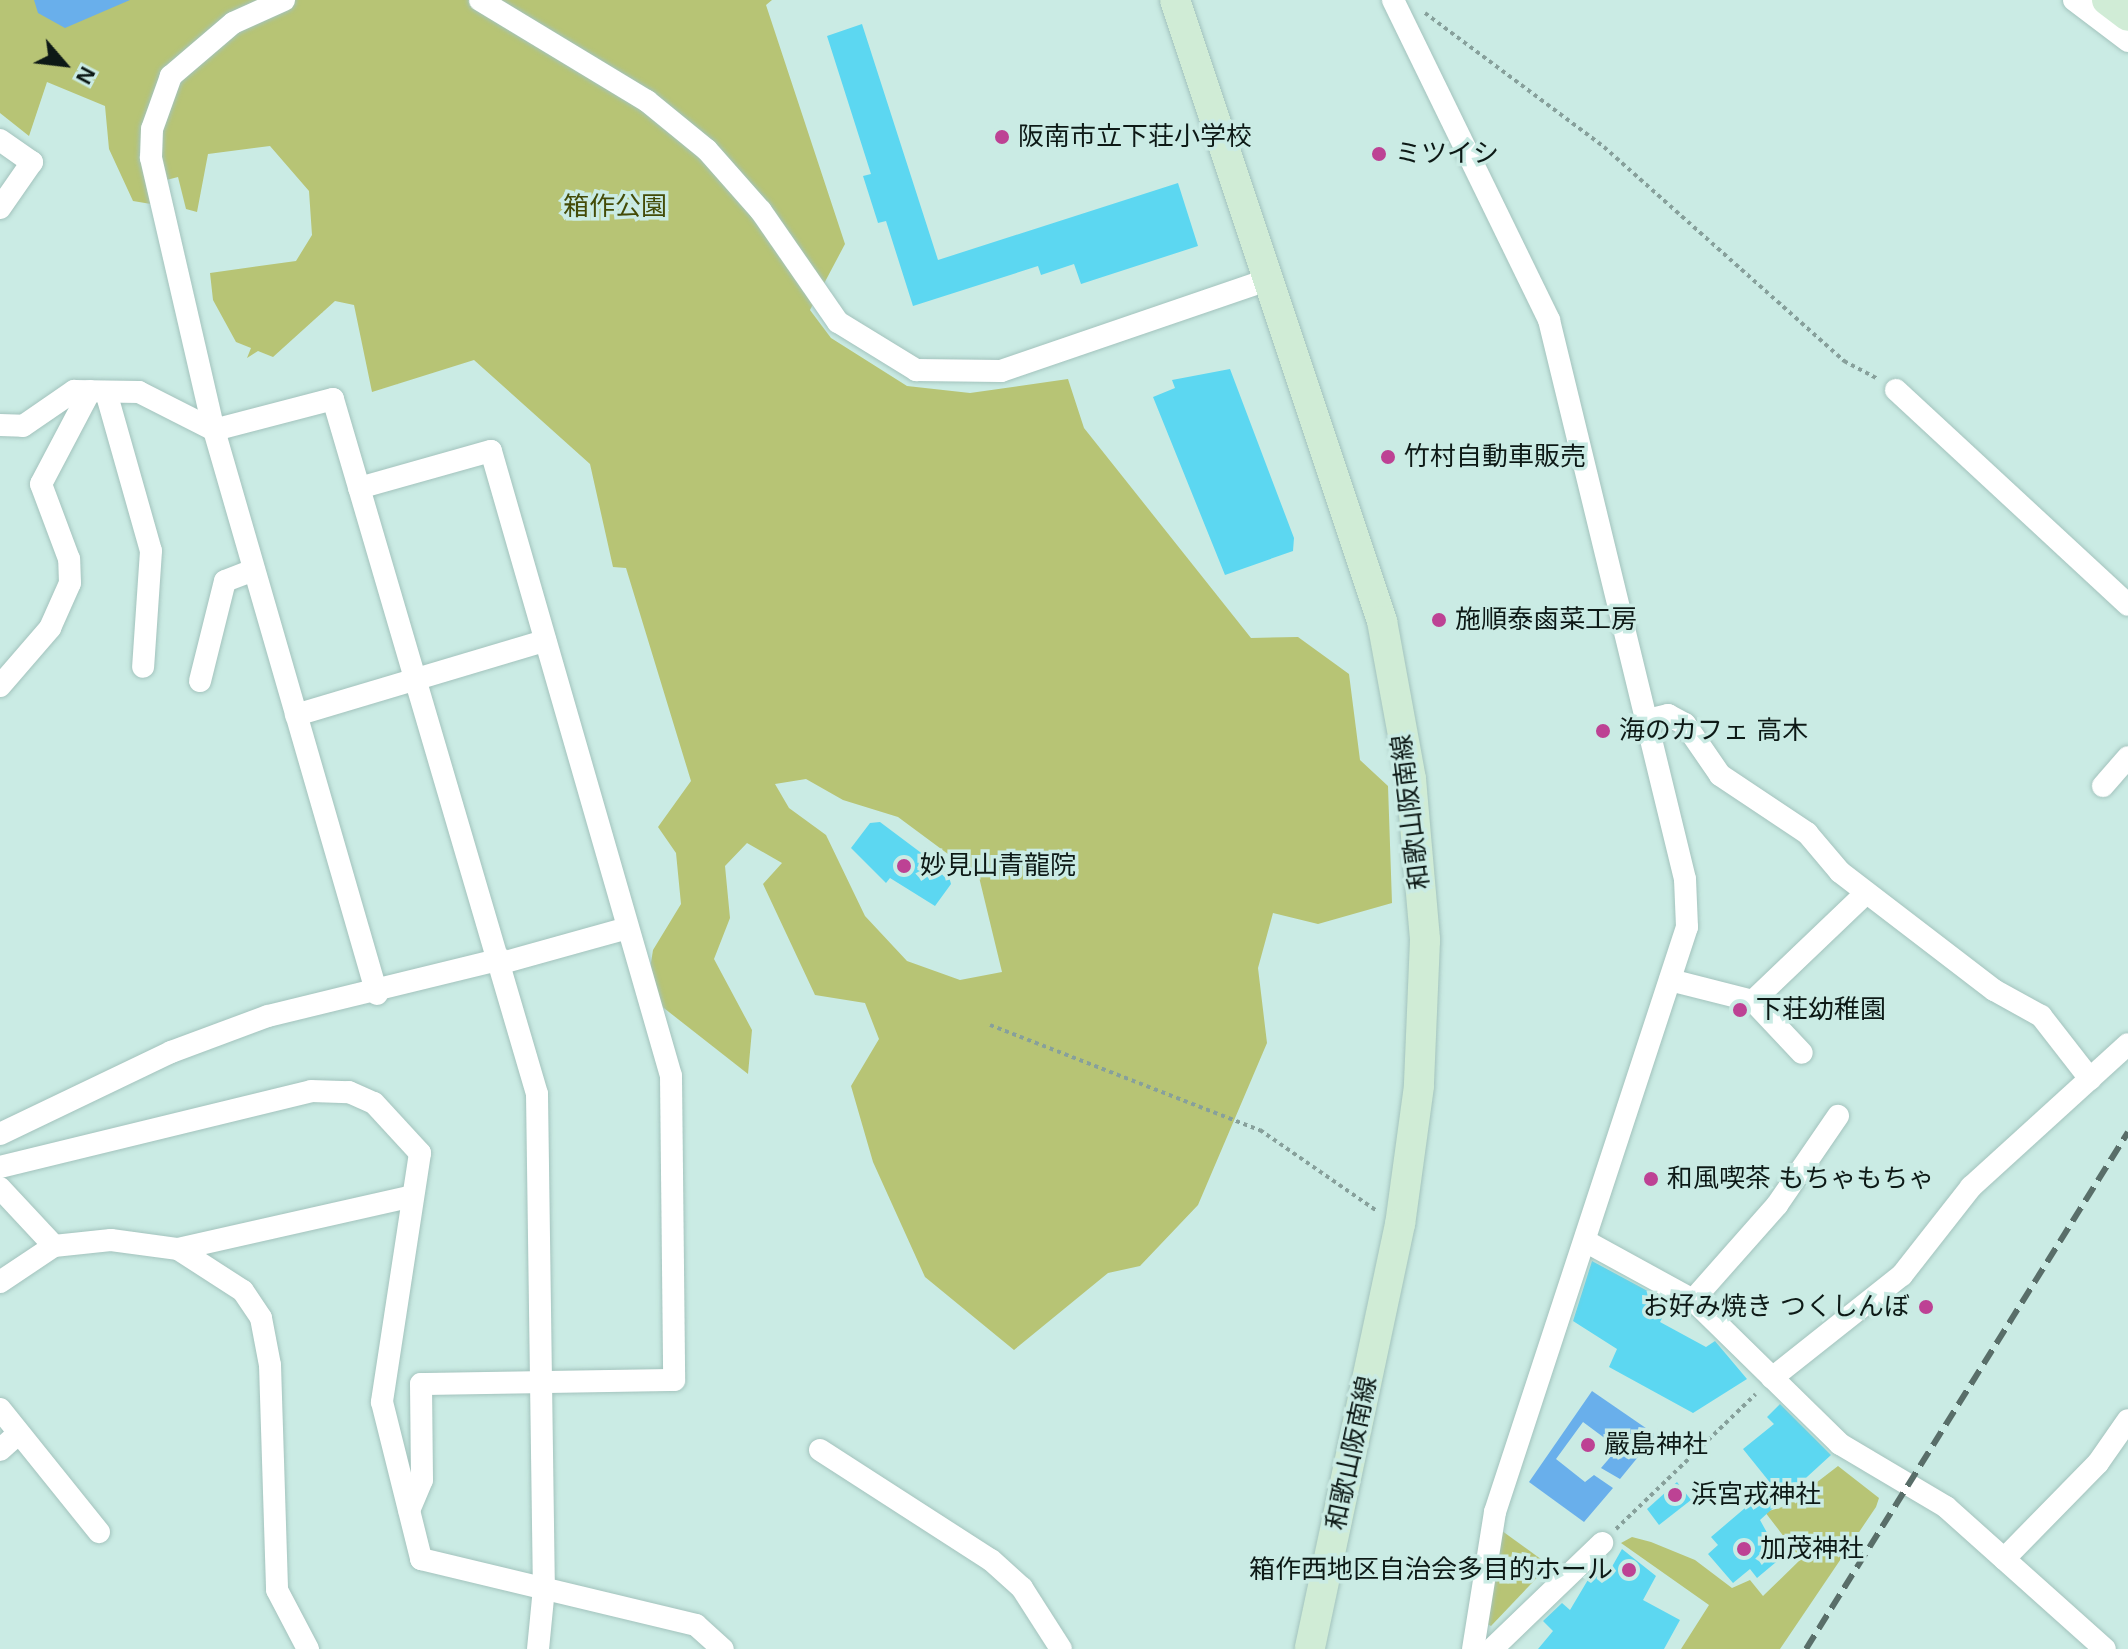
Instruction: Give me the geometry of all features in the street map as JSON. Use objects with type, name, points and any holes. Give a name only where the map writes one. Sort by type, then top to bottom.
[{"type":"main road","name":"和歌山阪南線","points":[[1175,0],[1382,621],[1411,779],[1425,940],[1419,1086],[1400,1224],[1310,1649]]},
{"type":"main road","points":[[2107,0],[2128,16]]},
{"type":"street","points":[[284,0],[233,23],[171,76],[152,129],[151,158],[214,430],[377,994]]},
{"type":"street","points":[[480,0],[647,101],[707,150],[761,211],[838,322],[916,370],[1001,371],[1267,280]]},
{"type":"street","points":[[1393,0],[1549,320],[1644,721],[1685,879],[1687,927],[1587,1242],[1495,1512],[1473,1649]]},
{"type":"street","points":[[2074,0],[2128,41]]},
{"type":"street","points":[[0,140],[32,162],[0,208]]},
{"type":"street","points":[[1896,390],[2128,605]]},
{"type":"street","points":[[0,425],[23,426],[74,391],[139,392],[214,430],[333,399],[502,961],[537,1094],[544,1588],[538,1649]]},
{"type":"street","points":[[98,391],[151,551],[143,667]]},
{"type":"street","points":[[0,686],[50,628],[70,583],[69,559],[41,484],[98,391]]},
{"type":"street","points":[[359,488],[491,451],[671,1076],[674,1380],[541,1385],[421,1384],[422,1480],[409,1510]]},
{"type":"street","points":[[200,681],[225,581],[254,570]]},
{"type":"street","points":[[296,715],[545,641]]},
{"type":"street","points":[[1644,721],[1668,715],[1685,724],[1720,775],[1807,833],[1866,893],[1994,990],[2041,1016],[2090,1079]]},
{"type":"street","points":[[2103,786],[2128,757]]},
{"type":"street","points":[[1753,1001],[1866,893]]},
{"type":"street","points":[[0,1134],[185,1047],[284,1011],[377,994],[627,928]]},
{"type":"street","points":[[1670,980],[1753,1001],[1802,1053]]},
{"type":"street","points":[[1772,1378],[1902,1275],[1971,1187],[2128,1044]]},
{"type":"street","points":[[0,1167],[311,1091],[349,1092],[374,1103],[420,1153],[382,1402],[421,1559],[696,1625],[723,1649]]},
{"type":"street","points":[[1693,1300],[1777,1205],[1838,1116]]},
{"type":"street","points":[[0,1188],[54,1246]]},
{"type":"street","points":[[0,1282],[54,1246],[111,1240],[178,1249],[413,1196]]},
{"type":"street","points":[[1587,1242],[1693,1300],[1840,1444],[1946,1507],[2105,1649]]},
{"type":"street","points":[[178,1249],[243,1291],[261,1318],[277,1435],[277,1590],[308,1649]]},
{"type":"street","points":[[0,1409],[99,1532]]},
{"type":"street","points":[[2004,1559],[2098,1463],[2128,1420]]},
{"type":"street","points":[[0,1450],[19,1433]]},
{"type":"street","points":[[820,1450],[991,1560],[1022,1588],[1061,1649]]},
{"type":"street","points":[[1492,1649],[1602,1543]]},
{"type":"path","points":[[1420,9],[1604,147],[1844,361],[1896,390]]},
{"type":"path","points":[[990,1025],[1260,1130],[1370,1206]]},
{"type":"path","points":[[1602,1543],[1772,1378]]},
{"type":"green space","name":"箱作公園","points":[[0,0],[772,0],[766,5],[845,244],[810,310],[831,338],[907,386],[970,393],[1068,379],[1084,428],[1251,638],[1298,637],[1349,674],[1360,760],[1388,786],[1392,903],[1318,924],[1273,913],[1258,968],[1267,1043],[1198,1205],[1140,1266],[1108,1273],[1014,1350],[925,1277],[873,1162],[851,1086],[879,1039],[865,1003],[815,995],[763,884],[782,863],[747,843],[725,866],[730,918],[714,959],[752,1030],[748,1074],[646,994],[653,950],[681,904],[676,853],[658,827],[691,781],[626,568],[613,567],[590,464],[474,360],[372,392],[354,305],[335,301],[273,357],[258,351],[247,358],[251,348],[236,342],[213,300],[210,273],[296,261],[312,235],[309,191],[270,146],[208,154],[197,212],[186,209],[178,177],[151,184],[151,204],[133,201],[109,149],[105,106],[47,82],[29,136],[0,113]],"holes":[[[806,779],[843,800],[898,817],[979,877],[1002,972],[960,980],[907,961],[865,916],[826,835],[789,808],[775,784]]]},
{"type":"green space","points":[[1838,1466],[1879,1498],[1876,1507],[1780,1649],[1681,1649],[1709,1605],[1621,1543],[1632,1537],[1651,1542],[1695,1560],[1732,1588],[1750,1580],[1763,1596],[1801,1559],[1765,1512],[1786,1506]]},
{"type":"green space","points":[[1498,1528],[1549,1565],[1491,1626],[1482,1621]]},
{"type":"water","points":[[34,0],[130,0],[65,28],[38,13]]},
{"type":"water","points":[[1592,1391],[1656,1435],[1620,1479],[1601,1468],[1618,1448],[1583,1422],[1556,1459],[1585,1482],[1594,1475],[1613,1488],[1584,1522],[1529,1482]]},
{"type":"building","points":[[862,24],[938,260],[1178,183],[1198,246],[1081,284],[1074,264],[1041,275],[1038,266],[913,306],[886,221],[878,223],[863,176],[871,174],[827,36]]},
{"type":"building","points":[[1230,369],[1294,538],[1293,551],[1225,575],[1153,397],[1175,388],[1172,380]]},
{"type":"building","name":"妙見山青龍院","points":[[880,822],[948,873],[951,884],[935,906],[890,878],[886,883],[851,848],[870,823]]},
{"type":"building","points":[[1592,1261],[1670,1303],[1660,1322],[1706,1347],[1715,1341],[1747,1379],[1693,1413],[1609,1367],[1617,1349],[1573,1321]]},
{"type":"building","points":[[1780,1404],[1831,1455],[1760,1520],[1781,1558],[1757,1578],[1750,1569],[1733,1583],[1708,1554],[1718,1545],[1711,1537],[1772,1485],[1743,1449],[1774,1424],[1767,1417]]},
{"type":"building","points":[[1677,1482],[1691,1500],[1659,1525],[1647,1509]]},
{"type":"building","points":[[1622,1549],[1656,1576],[1643,1600],[1680,1620],[1664,1649],[1538,1649],[1553,1631],[1543,1621],[1562,1603],[1570,1610],[1592,1573],[1605,1579]]},
{"type":"railway","points":[[1806,1649],[2128,1132]]},
{"type":"place","name":"阪南市立下荘小学校","points":[[1002,137]]},
{"type":"place","name":"ミツイシ","points":[[1379,154]]},
{"type":"place","name":"竹村自動車販売","points":[[1388,457]]},
{"type":"place","name":"施順泰鹵菜工房","points":[[1439,620]]},
{"type":"place","name":"海のカフェ 高木","points":[[1603,731]]},
{"type":"place","name":"妙見山青龍院","points":[[904,866]]},
{"type":"place","name":"下荘幼稚園","points":[[1740,1010]]},
{"type":"place","name":"和風喫茶 もちゃもちゃ","points":[[1651,1179]]},
{"type":"place","name":"お好み焼き つくしんぼ","points":[[1926,1307]]},
{"type":"place","name":"嚴島神社","points":[[1588,1445]]},
{"type":"place","name":"浜宮戎神社","points":[[1675,1495]]},
{"type":"place","name":"加茂神社","points":[[1744,1549]]},
{"type":"place","name":"箱作西地区自治会多目的ホール","points":[[1629,1570]]}]
